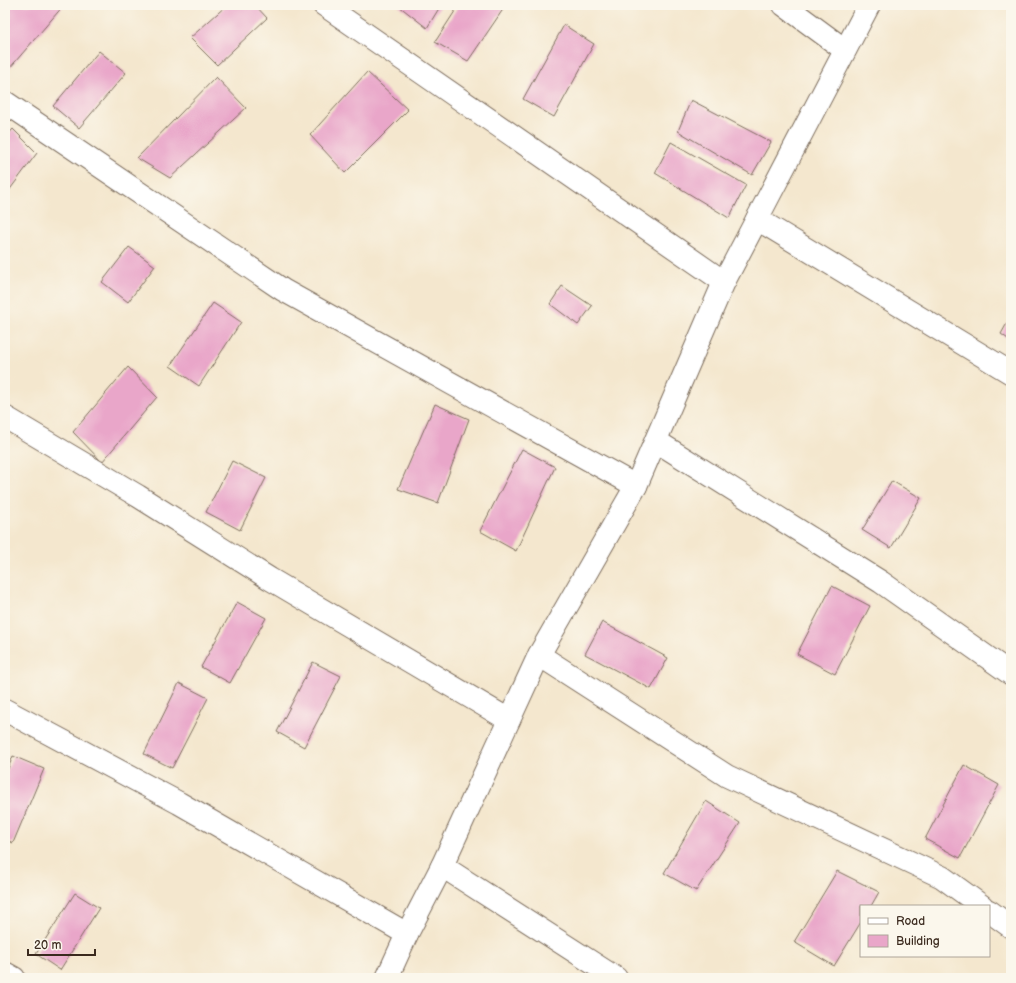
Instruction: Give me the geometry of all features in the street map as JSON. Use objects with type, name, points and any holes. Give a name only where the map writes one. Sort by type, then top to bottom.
[{"type":"street","points":[[324,5],[724,282]]},
{"type":"street","points":[[784,5],[845,50]]},
{"type":"street","points":[[387,978],[407,934],[442,866],[539,655],[636,486],[724,282],[869,5]]},
{"type":"street","points":[[5,102],[283,290],[636,486]]},
{"type":"street","points":[[757,219],[1011,373]]},
{"type":"street","points":[[5,417],[138,496],[270,579],[509,720]]},
{"type":"street","points":[[656,440],[881,582],[1011,674]]},
{"type":"street","points":[[539,655],[727,776],[942,877],[981,905]]},
{"type":"street","points":[[5,710],[179,803],[407,934]]},
{"type":"street","points":[[442,866],[616,978]]},
{"type":"street","points":[[990,912],[1011,927]]},
{"type":"street","points":[[5,973],[14,978]]},
{"type":"building","points":[[10,5],[64,5],[9,69],[5,66],[5,11]]},
{"type":"building","points":[[227,5],[255,5],[267,18],[217,65],[190,38]]},
{"type":"building","points":[[441,5],[427,28],[399,6]]},
{"type":"building","points":[[459,5],[506,5],[468,61],[435,42]]},
{"type":"building","points":[[564,25],[594,44],[554,117],[523,99]]},
{"type":"building","points":[[99,51],[126,73],[79,128],[53,106]]},
{"type":"building","points":[[367,72],[408,110],[345,173],[310,135]]},
{"type":"building","points":[[216,77],[246,108],[170,178],[137,158]]},
{"type":"building","points":[[691,100],[771,142],[752,175],[678,131]]},
{"type":"building","points":[[13,129],[37,153],[5,196],[5,138]]},
{"type":"building","points":[[671,142],[746,185],[729,218],[655,173]]},
{"type":"building","points":[[129,247],[155,266],[128,302],[102,282]]},
{"type":"building","points":[[562,286],[592,306],[578,325],[550,304]]},
{"type":"building","points":[[213,303],[241,322],[199,386],[170,366]]},
{"type":"building","points":[[1011,316],[1011,341],[1001,334]]},
{"type":"building","points":[[128,367],[157,397],[102,462],[73,432]]},
{"type":"building","points":[[435,404],[469,419],[438,503],[398,489]]},
{"type":"building","points":[[522,449],[555,467],[516,551],[480,531]]},
{"type":"building","points":[[232,461],[266,478],[240,530],[206,512]]},
{"type":"building","points":[[892,481],[921,498],[891,548],[862,530]]},
{"type":"building","points":[[832,586],[870,606],[835,674],[797,654]]},
{"type":"building","points":[[237,602],[266,618],[230,683],[201,667]]},
{"type":"building","points":[[602,622],[668,658],[651,689],[585,654]]},
{"type":"building","points":[[313,662],[341,676],[304,747],[277,732]]},
{"type":"building","points":[[179,683],[208,698],[172,768],[144,754]]},
{"type":"building","points":[[13,756],[44,769],[13,843],[5,839],[5,776]]},
{"type":"building","points":[[964,765],[999,785],[960,858],[925,839]]},
{"type":"building","points":[[706,801],[740,823],[696,891],[664,873]]},
{"type":"building","points":[[837,871],[879,892],[872,905],[860,905],[860,924],[834,966],[794,942]]},
{"type":"building","points":[[75,893],[99,908],[60,970],[36,954]]}]
